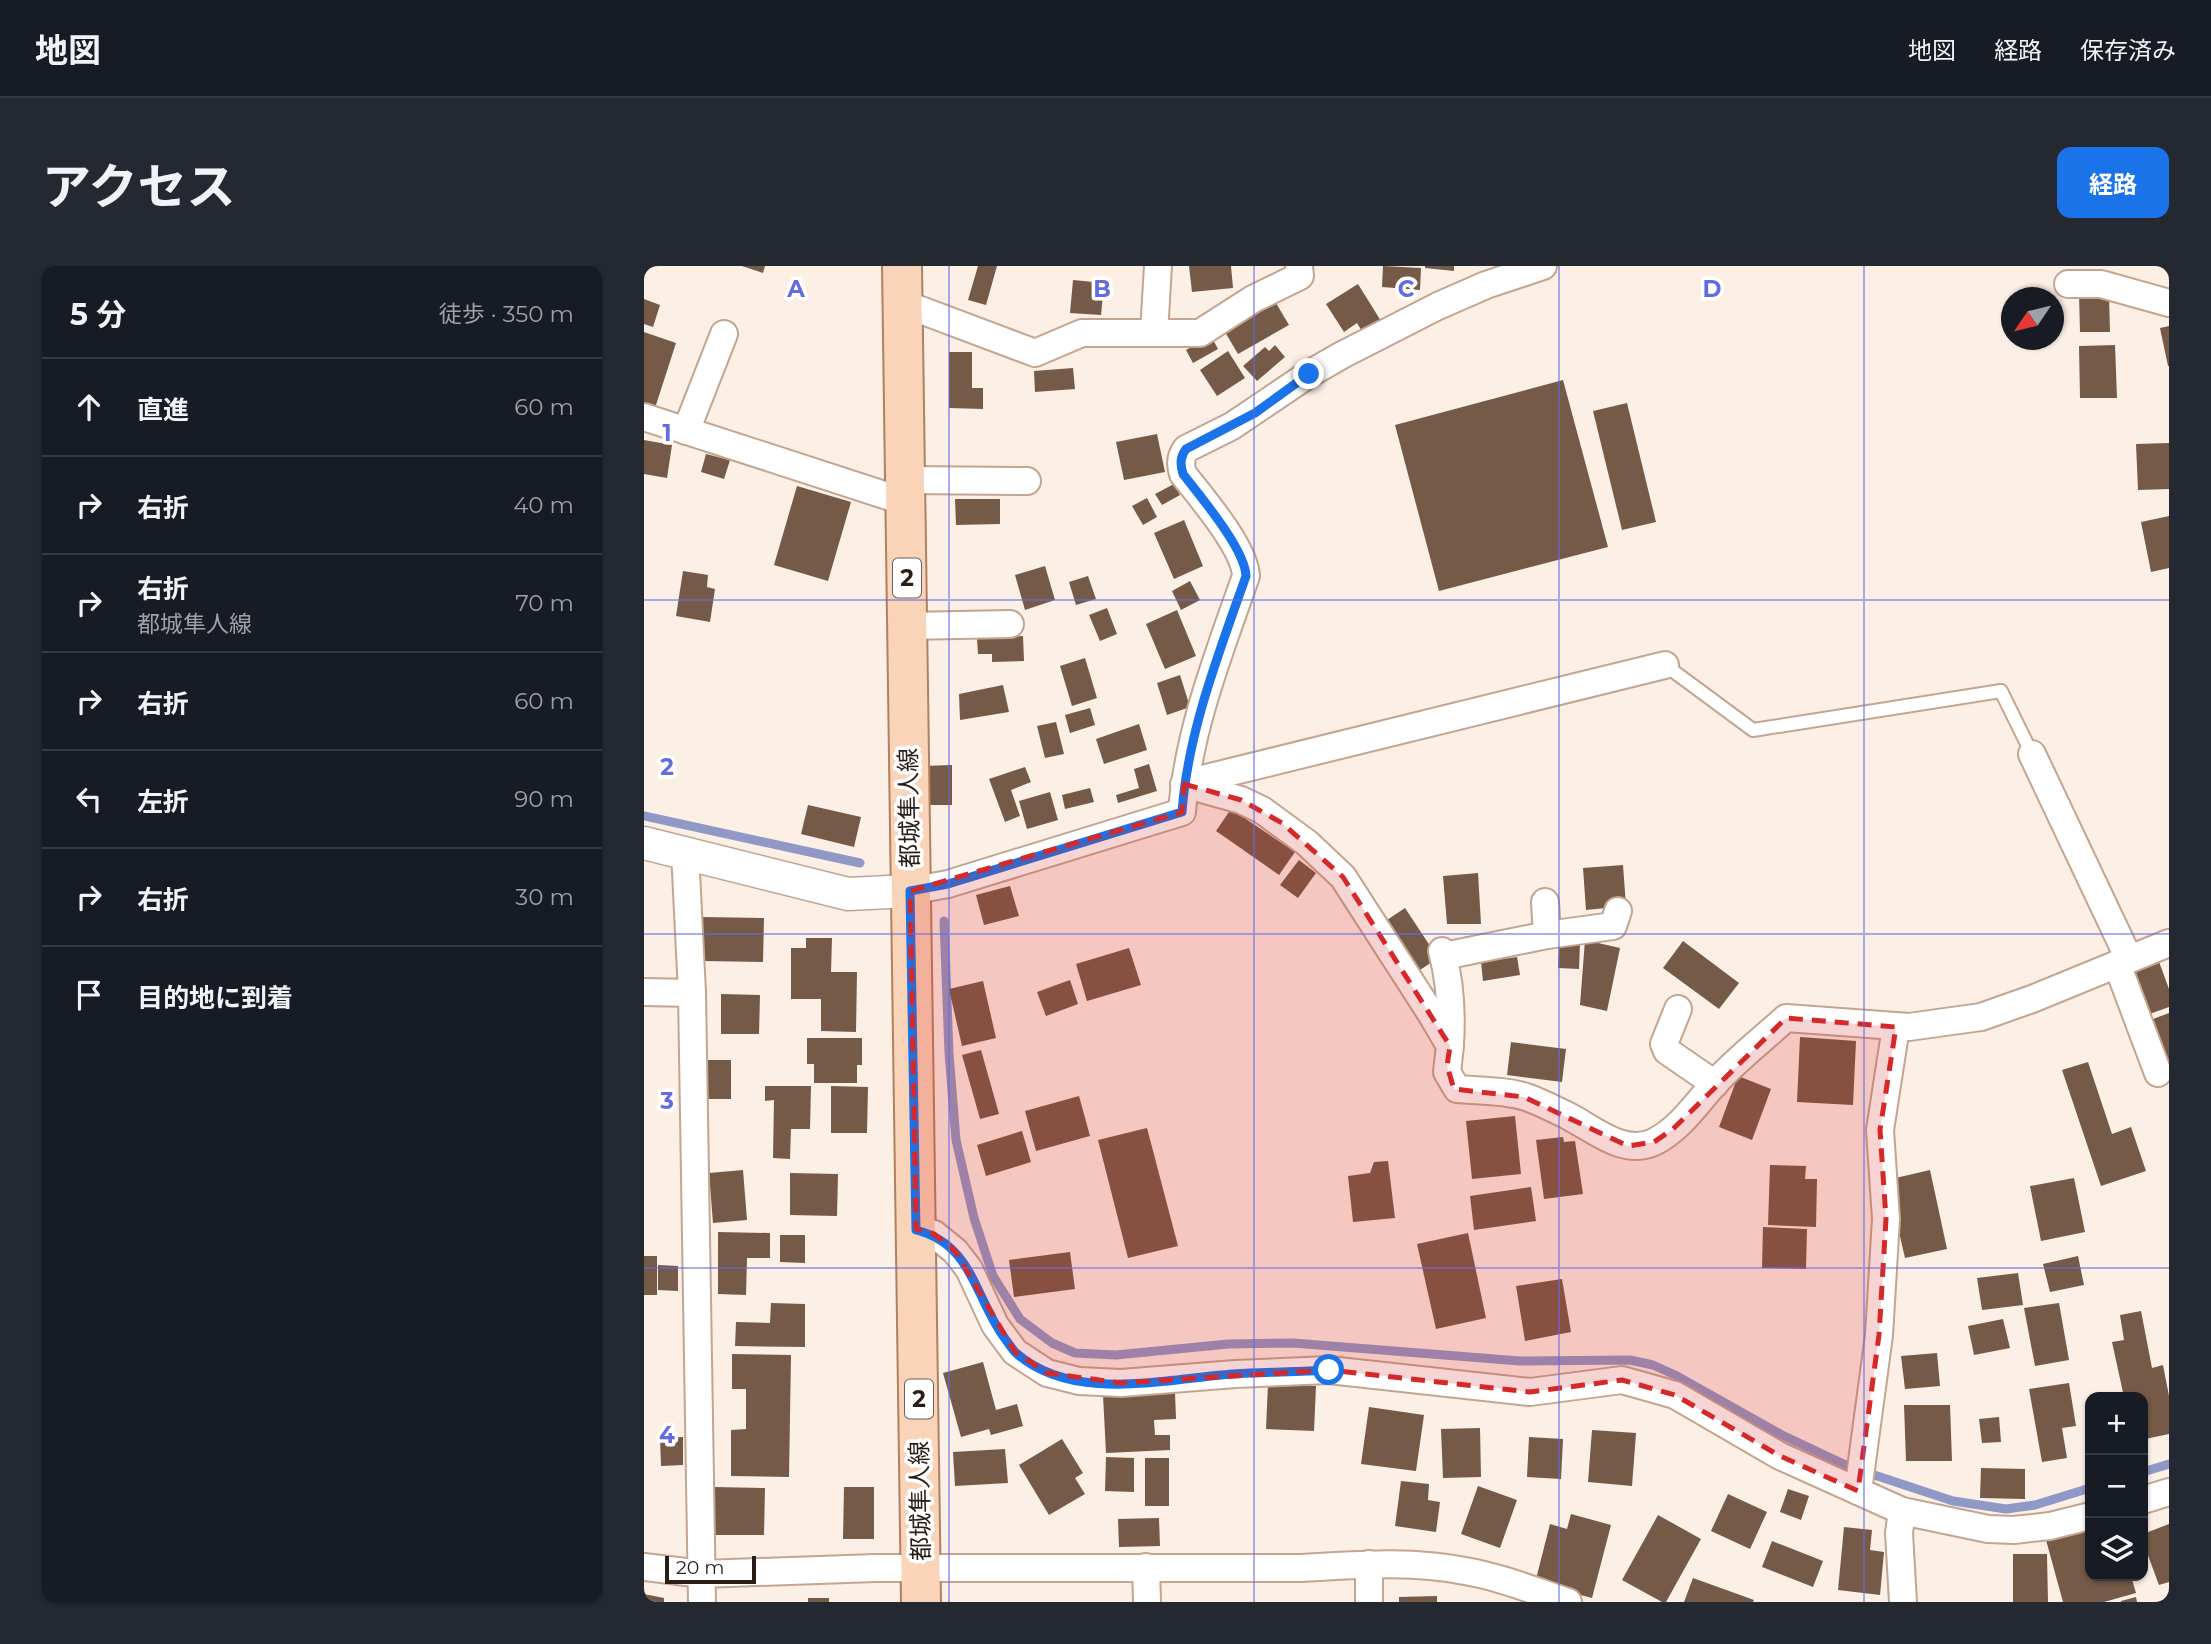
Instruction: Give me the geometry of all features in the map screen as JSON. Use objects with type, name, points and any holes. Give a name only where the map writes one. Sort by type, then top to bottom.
[{"type":"main road","name":"都城隼人線","points":[[902,284],[921,1585]]},
{"type":"street","points":[[1154,333],[1158,266]]},
{"type":"street","points":[[902,284],[1035,353],[1082,333],[1200,332],[1252,299],[1300,276],[1299,266]]},
{"type":"street","points":[[644,843],[685,851],[849,894],[910,891],[948,884],[1182,812],[1184,784],[1198,721],[1246,576],[1244,562],[1235,547],[1183,474],[1182,454],[1186,449],[1255,413],[1309,374],[1342,355],[1462,294],[1543,266]]},
{"type":"street","points":[[2068,284],[2101,284],[2169,303]]},
{"type":"street","points":[[686,431],[724,334]]},
{"type":"street","points":[[644,416],[686,431],[906,491],[1027,481]]},
{"type":"street","points":[[907,625],[1010,624]]},
{"type":"street","points":[[1184,784],[1665,665]]},
{"type":"street","points":[[2032,754],[2123,962],[2158,1073]]},
{"type":"street","points":[[1184,784],[1241,800],[1262,810],[1332,865],[1353,890],[1450,1046]]},
{"type":"street","points":[[685,851],[692,993],[702,1602]]},
{"type":"street","points":[[1545,902],[1547,935]]},
{"type":"street","points":[[1618,911],[1613,926],[1443,953],[1451,1018],[1447,1072],[1457,1089],[1524,1097],[1570,1117],[1613,1141],[1628,1146],[1642,1145],[1654,1142],[1673,1129],[1714,1084],[1786,1018],[1896,1027],[1981,1017],[2169,943]]},
{"type":"street","points":[[644,992],[692,993]]},
{"type":"street","points":[[1678,1009],[1664,1044],[1667,1051],[1714,1084]]},
{"type":"street","points":[[1860,1477],[1879,1335],[1886,1219],[1880,1130],[1896,1027]]},
{"type":"street","points":[[916,1230],[934,1234],[956,1251],[969,1269],[995,1325],[1015,1352],[1047,1373],[1079,1381],[1121,1383],[1329,1370],[1530,1392],[1622,1380],[1675,1395],[1780,1456],[1860,1477],[1902,1511],[1988,1529],[2014,1530],[2050,1526],[2085,1517]]},
{"type":"street","points":[[2148,1498],[2169,1492]]},
{"type":"street","points":[[1902,1511],[1899,1533],[1903,1602]]},
{"type":"street","points":[[644,1567],[702,1574],[875,1568],[921,1585],[1146,1567],[1302,1568],[1368,1564],[1416,1565],[1465,1571],[1568,1602]]},
{"type":"street","points":[[1368,1564],[1369,1602]]},
{"type":"street","points":[[1146,1567],[1147,1602]]},
{"type":"lane","points":[[1665,665],[1753,730],[2001,691],[2032,754]]},
{"type":"highlighted area","points":[[1184,784],[1241,800],[1282,823],[1343,877],[1450,1046],[1447,1066],[1454,1089],[1524,1097],[1628,1146],[1654,1142],[1673,1129],[1786,1018],[1896,1027],[1880,1130],[1886,1219],[1879,1335],[1858,1491],[1780,1456],[1675,1395],[1622,1380],[1530,1392],[1329,1370],[1121,1383],[1047,1373],[1015,1352],[955,1251],[934,1234],[916,1229],[910,891],[1182,812]]},
{"type":"building","points":[[742,266],[765,266],[763,273]]},
{"type":"building","points":[[978,266],[997,266],[986,305],[968,300]]},
{"type":"building","points":[[1189,266],[1231,266],[1233,288],[1192,292]]},
{"type":"building","points":[[1383,266],[1421,268],[1420,290],[1382,287]]},
{"type":"building","points":[[1454,266],[1454,271],[1425,268]]},
{"type":"building","points":[[1073,280],[1104,283],[1101,315],[1070,313]]},
{"type":"building","points":[[1358,284],[1381,321],[1363,333],[1357,323],[1344,332],[1326,304]]},
{"type":"building","points":[[2079,294],[2109,294],[2110,332],[2080,332]]},
{"type":"building","points":[[644,299],[660,305],[653,327],[644,324]]},
{"type":"building","points":[[1276,303],[1289,325],[1238,354],[1225,332]]},
{"type":"building","points":[[2169,326],[2169,366],[2168,366],[2160,328]]},
{"type":"building","points":[[644,332],[676,343],[655,408],[644,404]]},
{"type":"building","points":[[1211,336],[1218,349],[1193,363],[1186,350]]},
{"type":"building","points":[[1275,345],[1285,357],[1257,381],[1243,366],[1265,347],[1269,351]]},
{"type":"building","points":[[2115,345],[2117,398],[2080,398],[2079,346]]},
{"type":"building","points":[[1228,351],[1245,378],[1217,396],[1200,370]]},
{"type":"building","points":[[949,352],[972,352],[972,388],[983,388],[983,409],[949,408]]},
{"type":"building","points":[[1073,368],[1075,389],[1035,392],[1034,371]]},
{"type":"building","points":[[1563,380],[1608,547],[1439,591],[1395,425]]},
{"type":"building","points":[[1627,403],[1656,522],[1622,530],[1593,411]]},
{"type":"building","points":[[1157,434],[1165,472],[1124,480],[1116,442]]},
{"type":"building","points":[[644,440],[672,445],[667,478],[644,474]]},
{"type":"building","points":[[2169,443],[2169,489],[2138,490],[2136,444]]},
{"type":"building","points":[[706,454],[730,460],[724,479],[701,472]]},
{"type":"building","points":[[1174,484],[1180,495],[1162,505],[1155,494]]},
{"type":"building","points":[[797,486],[851,502],[828,581],[774,565]]},
{"type":"building","points":[[1147,498],[1157,517],[1143,525],[1132,506]]},
{"type":"building","points":[[955,499],[1000,499],[1000,524],[956,525]]},
{"type":"building","points":[[2169,516],[2169,568],[2151,572],[2141,522]]},
{"type":"building","points":[[1184,520],[1203,566],[1174,579],[1154,533]]},
{"type":"building","points":[[1045,566],[1055,600],[1025,610],[1015,575]]},
{"type":"building","points":[[683,571],[708,575],[707,587],[715,589],[710,622],[676,616]]},
{"type":"building","points":[[1088,576],[1096,599],[1076,605],[1069,582]]},
{"type":"building","points":[[1190,581],[1200,600],[1181,610],[1172,591]]},
{"type":"building","points":[[1107,608],[1117,634],[1100,641],[1089,615]]},
{"type":"building","points":[[1177,610],[1196,656],[1165,669],[1146,624]]},
{"type":"building","points":[[1023,636],[1024,661],[992,662],[992,654],[978,654],[977,639]]},
{"type":"building","points":[[1085,658],[1097,698],[1072,706],[1060,666]]},
{"type":"building","points":[[1180,675],[1190,707],[1167,715],[1157,683]]},
{"type":"building","points":[[1003,685],[1009,712],[960,720],[959,694]]},
{"type":"building","points":[[1090,708],[1095,725],[1070,733],[1065,715]]},
{"type":"building","points":[[1056,722],[1064,754],[1045,758],[1037,726]]},
{"type":"building","points":[[1139,724],[1147,750],[1104,764],[1096,739]]},
{"type":"building","points":[[1149,764],[1157,791],[1118,803],[1116,795],[1139,788],[1134,769]]},
{"type":"building","points":[[952,765],[952,805],[921,805],[921,766]]},
{"type":"building","points":[[1025,767],[1031,782],[1011,790],[1020,816],[1005,822],[989,779]]},
{"type":"building","points":[[1090,788],[1094,802],[1065,809],[1062,795]]},
{"type":"building","points":[[1050,792],[1058,820],[1027,829],[1019,801]]},
{"type":"building","points":[[808,805],[861,817],[854,847],[801,834]]},
{"type":"building","points":[[1231,809],[1295,852],[1279,875],[1216,831]]},
{"type":"building","points":[[1299,860],[1316,873],[1298,898],[1280,885]]},
{"type":"building","points":[[1623,865],[1626,906],[1586,910],[1583,868]]},
{"type":"building","points":[[1478,873],[1481,924],[1447,924],[1443,876]]},
{"type":"building","points":[[1010,886],[1019,916],[984,925],[976,895]]},
{"type":"building","points":[[1405,908],[1438,958],[1411,976],[1378,926]]},
{"type":"building","points":[[703,917],[764,918],[763,962],[703,961]]},
{"type":"building","points":[[806,938],[832,938],[831,972],[857,972],[856,1032],[821,1031],[821,999],[791,999],[791,948],[806,948]]},
{"type":"building","points":[[1585,940],[1620,948],[1607,1011],[1580,1005]]},
{"type":"building","points":[[1683,941],[1739,983],[1719,1009],[1663,968]]},
{"type":"building","points":[[1559,943],[1580,943],[1579,969],[1558,968]]},
{"type":"building","points":[[1129,948],[1141,985],[1087,1001],[1076,964]]},
{"type":"building","points":[[1517,957],[1520,975],[1483,981],[1481,962]]},
{"type":"building","points":[[2158,959],[2169,989],[2169,1007],[2147,1015],[2130,969]]},
{"type":"building","points":[[1070,980],[1078,1004],[1046,1016],[1037,992]]},
{"type":"building","points":[[983,981],[996,1038],[962,1046],[949,989]]},
{"type":"building","points":[[721,994],[760,995],[759,1034],[721,1034]]},
{"type":"building","points":[[2169,1013],[2169,1072],[2145,1022]]},
{"type":"building","points":[[1800,1037],[1856,1041],[1853,1105],[1797,1102]]},
{"type":"building","points":[[807,1038],[862,1038],[862,1065],[857,1065],[857,1083],[814,1083],[814,1064],[807,1064]]},
{"type":"building","points":[[1511,1042],[1566,1049],[1562,1082],[1507,1075]]},
{"type":"building","points":[[981,1050],[999,1114],[980,1119],[962,1055]]},
{"type":"building","points":[[707,1060],[731,1060],[731,1099],[707,1099]]},
{"type":"building","points":[[2088,1062],[2112,1134],[2131,1127],[2146,1171],[2101,1186],[2062,1070]]},
{"type":"building","points":[[1738,1076],[1771,1089],[1752,1140],[1719,1127]]},
{"type":"building","points":[[765,1086],[811,1086],[810,1129],[791,1129],[790,1159],[773,1158],[774,1100],[765,1101]]},
{"type":"building","points":[[831,1086],[868,1087],[867,1133],[831,1133]]},
{"type":"building","points":[[1079,1096],[1090,1136],[1036,1151],[1025,1111]]},
{"type":"building","points":[[1515,1116],[1521,1174],[1472,1179],[1466,1121]]},
{"type":"building","points":[[1147,1128],[1178,1246],[1128,1258],[1098,1140]]},
{"type":"building","points":[[1022,1131],[1031,1162],[986,1176],[977,1145]]},
{"type":"building","points":[[1563,1137],[1564,1142],[1575,1141],[1583,1194],[1544,1199],[1536,1140]]},
{"type":"building","points":[[1388,1161],[1395,1218],[1353,1222],[1348,1176],[1370,1173],[1374,1162]]},
{"type":"building","points":[[1770,1165],[1806,1166],[1805,1179],[1817,1179],[1816,1227],[1768,1225]]},
{"type":"building","points":[[743,1170],[747,1220],[713,1223],[709,1173]]},
{"type":"building","points":[[1930,1170],[1947,1249],[1905,1258],[1887,1180]]},
{"type":"building","points":[[790,1173],[838,1174],[837,1216],[790,1215]]},
{"type":"building","points":[[2074,1178],[2085,1232],[2041,1241],[2030,1186]]},
{"type":"building","points":[[1531,1187],[1536,1221],[1474,1230],[1470,1196]]},
{"type":"building","points":[[1763,1227],[1807,1229],[1806,1269],[1762,1268]]},
{"type":"building","points":[[718,1232],[770,1233],[770,1258],[747,1258],[746,1295],[718,1294]]},
{"type":"building","points":[[1468,1233],[1486,1318],[1436,1329],[1417,1244]]},
{"type":"building","points":[[780,1235],[805,1235],[805,1263],[780,1262]]},
{"type":"building","points":[[1070,1252],[1075,1289],[1014,1297],[1009,1260]]},
{"type":"building","points":[[644,1256],[657,1256],[657,1295],[644,1295]]},
{"type":"building","points":[[2078,1256],[2084,1285],[2050,1292],[2043,1264]]},
{"type":"building","points":[[658,1265],[678,1266],[678,1291],[658,1290]]},
{"type":"building","points":[[2018,1273],[2023,1305],[1982,1310],[1977,1278]]},
{"type":"building","points":[[1562,1279],[1571,1332],[1525,1341],[1516,1286]]},
{"type":"building","points":[[771,1303],[805,1304],[805,1347],[735,1346],[736,1322],[770,1323]]},
{"type":"building","points":[[2059,1303],[2069,1360],[2035,1366],[2024,1308]]},
{"type":"building","points":[[2141,1311],[2152,1368],[2163,1365],[2169,1396],[2169,1434],[2148,1438],[2148,1392],[2123,1392],[2112,1342],[2124,1340],[2120,1315]]},
{"type":"building","points":[[2003,1319],[2010,1348],[1974,1355],[1968,1326]]},
{"type":"building","points":[[1937,1353],[1940,1386],[1905,1389],[1901,1356]]},
{"type":"building","points":[[732,1354],[791,1355],[789,1477],[731,1476],[731,1430],[746,1429],[746,1389],[732,1389]]},
{"type":"building","points":[[983,1362],[996,1410],[1017,1404],[1023,1426],[991,1435],[989,1429],[961,1437],[943,1373]]},
{"type":"building","points":[[2069,1383],[2076,1426],[2062,1428],[2067,1458],[2042,1462],[2029,1389]]},
{"type":"building","points":[[1268,1384],[1316,1386],[1314,1431],[1266,1429]]},
{"type":"building","points":[[1175,1392],[1176,1419],[1154,1420],[1155,1435],[1170,1435],[1170,1450],[1106,1453],[1103,1395]]},
{"type":"building","points":[[1904,1405],[1950,1405],[1952,1461],[1906,1461]]},
{"type":"building","points":[[1369,1407],[1424,1415],[1416,1471],[1361,1464]]},
{"type":"building","points":[[1999,1417],[2001,1442],[1982,1443],[1979,1419]]},
{"type":"building","points":[[1480,1428],[1481,1477],[1443,1478],[1441,1429]]},
{"type":"building","points":[[1592,1430],[1636,1433],[1632,1486],[1588,1482]]},
{"type":"building","points":[[683,1437],[683,1465],[661,1466],[660,1438]]},
{"type":"building","points":[[1529,1437],[1563,1439],[1561,1479],[1527,1477]]},
{"type":"building","points":[[1062,1439],[1083,1473],[1075,1478],[1085,1494],[1049,1515],[1019,1465]]},
{"type":"building","points":[[1005,1449],[1008,1483],[955,1486],[953,1452]]},
{"type":"building","points":[[1106,1457],[1134,1458],[1134,1492],[1105,1491]]},
{"type":"building","points":[[1145,1458],[1169,1458],[1169,1506],[1145,1506]]},
{"type":"building","points":[[1981,1468],[2025,1469],[2025,1499],[1980,1498]]},
{"type":"building","points":[[1401,1481],[1429,1484],[1428,1500],[1440,1502],[1436,1532],[1395,1526]]},
{"type":"building","points":[[1478,1486],[1517,1500],[1500,1548],[1461,1534]]},
{"type":"building","points":[[714,1487],[765,1488],[764,1535],[714,1535]]},
{"type":"building","points":[[844,1487],[874,1487],[874,1539],[843,1539]]},
{"type":"building","points":[[1788,1489],[1809,1496],[1801,1520],[1780,1512]]},
{"type":"building","points":[[1728,1494],[1767,1512],[1750,1549],[1711,1531]]},
{"type":"building","points":[[1571,1514],[1611,1525],[1592,1598],[1535,1583],[1550,1524],[1567,1529]]},
{"type":"building","points":[[1658,1515],[1701,1539],[1666,1602],[1622,1580]]},
{"type":"building","points":[[1159,1518],[1160,1546],[1119,1547],[1118,1519]]},
{"type":"building","points":[[2169,1524],[2169,1582],[2159,1585],[2148,1555],[2148,1532]]},
{"type":"building","points":[[1844,1527],[1872,1530],[1870,1550],[1884,1552],[1880,1595],[1838,1590]]},
{"type":"building","points":[[2085,1529],[2085,1581],[2132,1581],[2136,1593],[2104,1602],[2063,1602],[2046,1540]]},
{"type":"building","points":[[1772,1541],[1823,1561],[1813,1587],[1762,1567]]},
{"type":"building","points":[[2013,1554],[2047,1554],[2048,1602],[2013,1602]]},
{"type":"building","points":[[1693,1578],[1754,1600],[1684,1602]]},
{"type":"building","points":[[644,1594],[664,1598],[664,1602],[644,1602]]},
{"type":"building","points":[[1437,1596],[1437,1602],[1399,1602],[1399,1597]]},
{"type":"building","points":[[2136,1597],[2137,1602],[2121,1602],[2121,1601]]},
{"type":"building","points":[[808,1598],[829,1598],[829,1602],[808,1602]]},
{"type":"waterway","points":[[644,816],[860,863]]},
{"type":"waterway","points":[[944,921],[949,1053],[956,1140],[974,1218],[993,1276],[1020,1319],[1052,1343],[1075,1353],[1116,1355],[1228,1344],[1293,1343],[1520,1361],[1630,1360],[1653,1365],[1675,1375],[1782,1435],[1850,1467],[1953,1501],[2006,1509],[2035,1505],[2085,1490]]},
{"type":"waterway","points":[[2148,1470],[2169,1464]]},
{"type":"route","points":[[1309,374],[1255,413],[1186,449],[1182,454],[1183,474],[1235,547],[1244,562],[1246,576],[1198,721],[1184,784],[1182,812],[998,870],[910,891],[916,1230],[934,1234],[956,1251],[969,1269],[995,1325],[1015,1352],[1047,1373],[1079,1381],[1121,1383],[1329,1370]]}]
